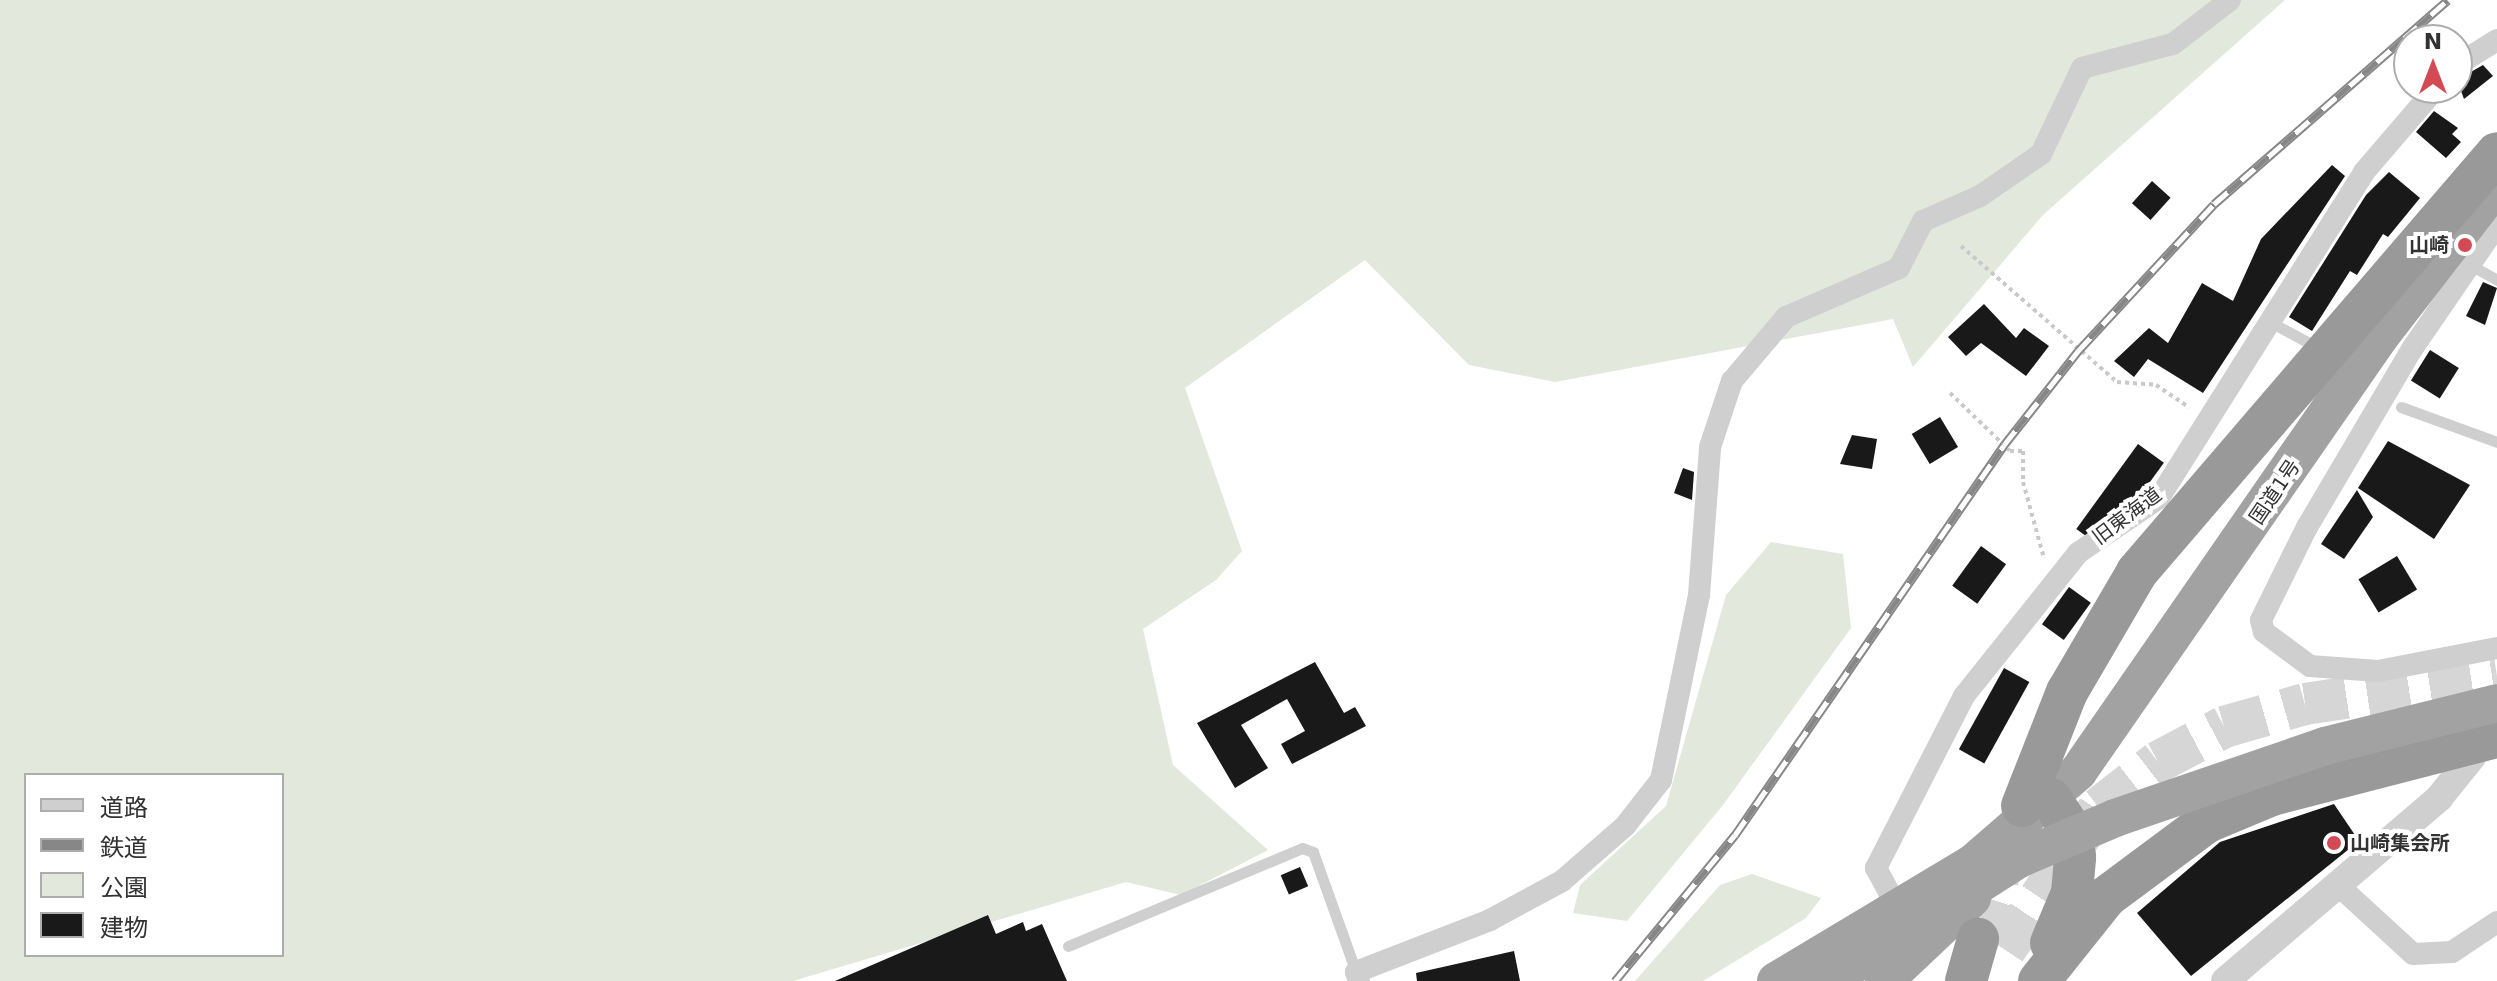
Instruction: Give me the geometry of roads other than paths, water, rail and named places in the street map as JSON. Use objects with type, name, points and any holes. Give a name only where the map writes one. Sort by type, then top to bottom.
[{"type":"highway","points":[[1966,981],[2001,963],[2067,909],[2075,875],[2071,830],[2036,803],[2067,692],[2137,572],[2497,153]]},
{"type":"highway","name":"国道1号","points":[[1776,981],[1973,863],[2108,734],[2379,338],[2497,185]]},
{"type":"highway","points":[[1828,981],[2019,859],[2115,818],[2325,746],[2497,703]]},
{"type":"highway","points":[[2039,981],[2106,897],[2207,822],[2272,795],[2484,747]]},
{"type":"highway","name":"国道1号","points":[[1884,981],[1922,950],[2011,857],[2036,803]]},
{"type":"street","points":[[1357,976],[1490,920],[1562,881],[1625,826],[1661,780],[1699,595],[1710,447],[1732,381],[1786,317],[1899,268],[1923,221],[1980,196],[2041,154],[2082,68],[2173,44],[2230,0]]},
{"type":"street","points":[[2473,55],[2497,40]]},
{"type":"street","name":"旧東海道","points":[[1922,950],[1876,868],[1914,782],[1964,696],[2060,572],[2159,498],[2211,421],[2364,172],[2422,104]]},
{"type":"street","points":[[2497,225],[2472,266],[2412,349],[2307,527],[2261,620],[2264,632],[2310,666],[2378,671],[2497,648]]},
{"type":"street","points":[[2225,981],[2439,798],[2484,747]]},
{"type":"street","points":[[2339,886],[2413,954],[2452,952],[2497,922]]},
{"type":"lane","points":[[2472,266],[2497,280]]},
{"type":"lane","points":[[2270,322],[2311,344]]},
{"type":"lane","points":[[2401,407],[2497,442]]},
{"type":"lane","points":[[1068,946],[1302,848],[1313,852],[1357,976]]},
{"type":"tunnel","points":[[2005,950],[2099,808],[2158,762],[2224,727],[2305,704],[2497,675]]},
{"type":"tunnel","points":[[1978,939],[2009,845]]},
{"type":"railway","points":[[1615,981],[1735,835],[2004,445],[2078,351],[2214,204],[2448,0]]},
{"type":"place","name":"山崎","points":[[2465,245]]},
{"type":"place","name":"山崎集会所","points":[[2334,843]]}]
